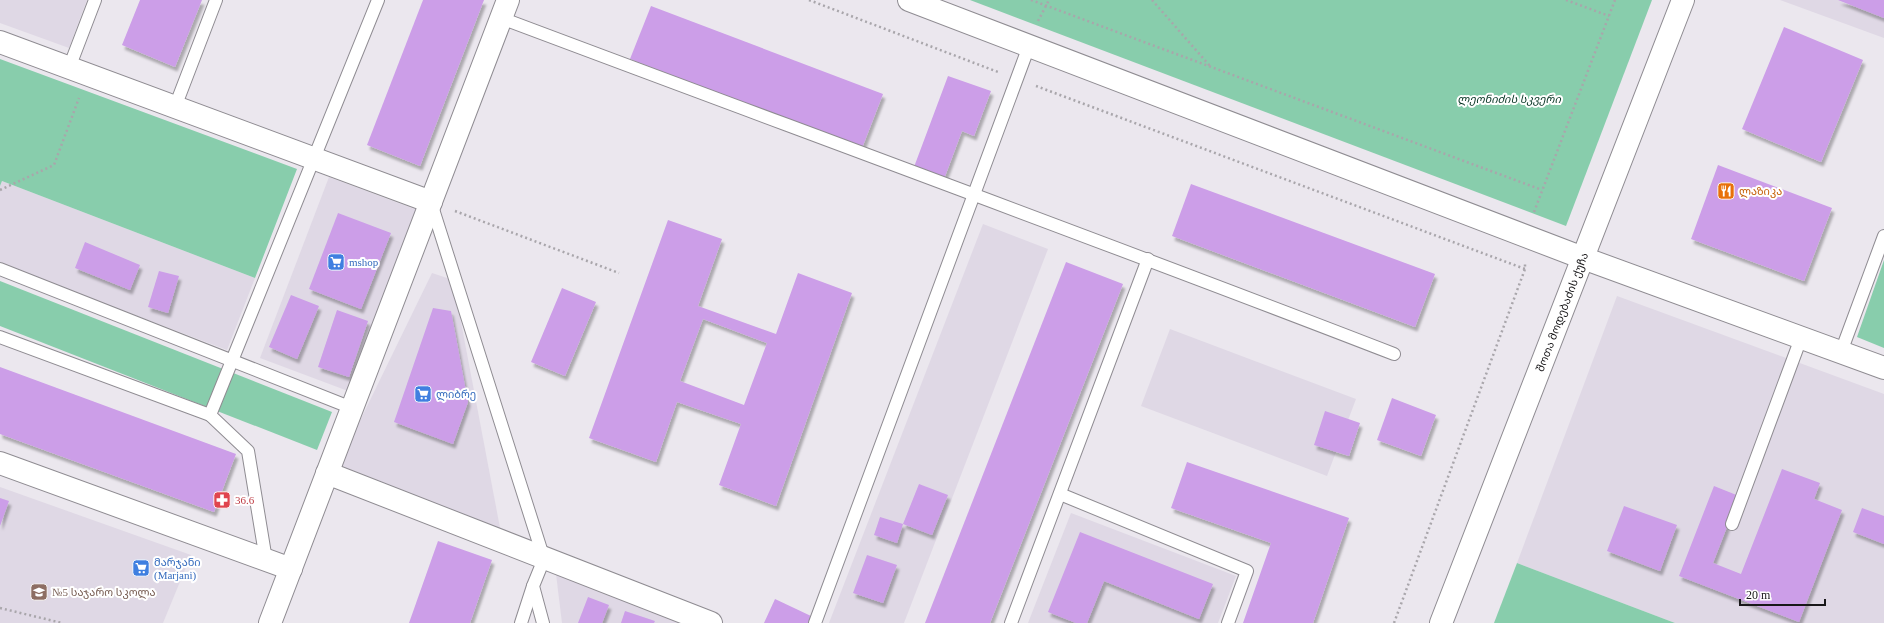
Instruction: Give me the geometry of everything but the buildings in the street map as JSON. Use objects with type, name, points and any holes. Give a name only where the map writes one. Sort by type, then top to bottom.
[{"type":"street","points":[[909,0],[1583,258],[1884,368]]},
{"type":"street","name":"შოთა მოდებაძის ქუჩა","points":[[1441,623],[1682,0]]},
{"type":"street","points":[[277,616],[291,569],[504,9]]},
{"type":"street","points":[[0,42],[431,202]]},
{"type":"street","points":[[0,463],[291,569]]},
{"type":"street","points":[[327,473],[711,623]]},
{"type":"lane","points":[[78,71],[95,0]]},
{"type":"lane","points":[[175,107],[216,0]]},
{"type":"lane","points":[[210,415],[234,361],[378,0]]},
{"type":"lane","points":[[504,9],[974,196],[1148,259],[1394,354]]},
{"type":"lane","points":[[815,623],[1029,46]]},
{"type":"lane","points":[[431,202],[544,559],[521,623]]},
{"type":"lane","points":[[1841,352],[1884,236]]},
{"type":"lane","points":[[1011,623],[1148,259]]},
{"type":"lane","points":[[0,269],[352,408]]},
{"type":"lane","points":[[0,337],[210,415],[248,451],[266,560]]},
{"type":"lane","points":[[1732,524],[1802,338]]},
{"type":"lane","points":[[1060,494],[1246,571],[1228,623]]},
{"type":"lane","points":[[534,586],[543,623]]},
{"type":"path","points":[[809,0],[1525,269]]},
{"type":"path","points":[[1031,0],[1542,190]]},
{"type":"path","points":[[1152,0],[1211,67]]},
{"type":"path","points":[[1566,0],[1609,16]]},
{"type":"path","points":[[1394,623],[1525,269],[1525,236],[1614,0]]},
{"type":"path","points":[[0,190],[54,165],[78,71]]},
{"type":"path","points":[[431,202],[619,273]]},
{"type":"path","points":[[0,608],[62,623]]},
{"type":"shaded area","points":[[0,0],[87,0],[69,48],[0,23]]},
{"type":"shaded area","points":[[1780,0],[1884,0],[1884,38]]},
{"type":"shaded area","points":[[329,177],[417,210],[348,391],[260,358]]},
{"type":"shaded area","points":[[2,181],[255,278],[227,350],[0,264],[0,186]]},
{"type":"shaded area","points":[[983,224],[1048,249],[904,623],[829,623]]},
{"type":"shaded area","points":[[432,273],[453,280],[501,533],[337,468]]},
{"type":"shaded area","points":[[1617,296],[1884,394],[1884,623],[1675,623],[1517,563]]},
{"type":"shaded area","points":[[1170,329],[1356,399],[1327,476],[1141,406]]},
{"type":"shaded area","points":[[0,487],[191,555],[163,623],[0,623]]},
{"type":"shaded area","points":[[1071,513],[1236,576],[1218,623],[1028,623]]},
{"type":"shaded area","points":[[556,574],[685,623],[562,623]]},
{"type":"green space","name":"ლეონიძის სკვერი","points":[[970,0],[1652,0],[1566,226]]},
{"type":"green space","points":[[0,59],[297,169],[255,278],[2,181],[0,186]]},
{"type":"green space","points":[[1884,260],[1884,348],[1857,337]]},
{"type":"green space","points":[[0,281],[332,412],[317,450],[0,326]]},
{"type":"green space","points":[[1517,563],[1675,623],[1494,623]]},
{"type":"place","name":"ლაზიკა","points":[[1726,191]]},
{"type":"place","name":"mshop","points":[[336,262]]},
{"type":"place","name":"ლიბრე","points":[[423,394]]},
{"type":"place","name":"36.6","points":[[222,500]]},
{"type":"place","name":"მარჯანი (Marjani)","points":[[141,568]]},
{"type":"place","name":"№5 საჯარო სკოლა","points":[[39,592]]}]
